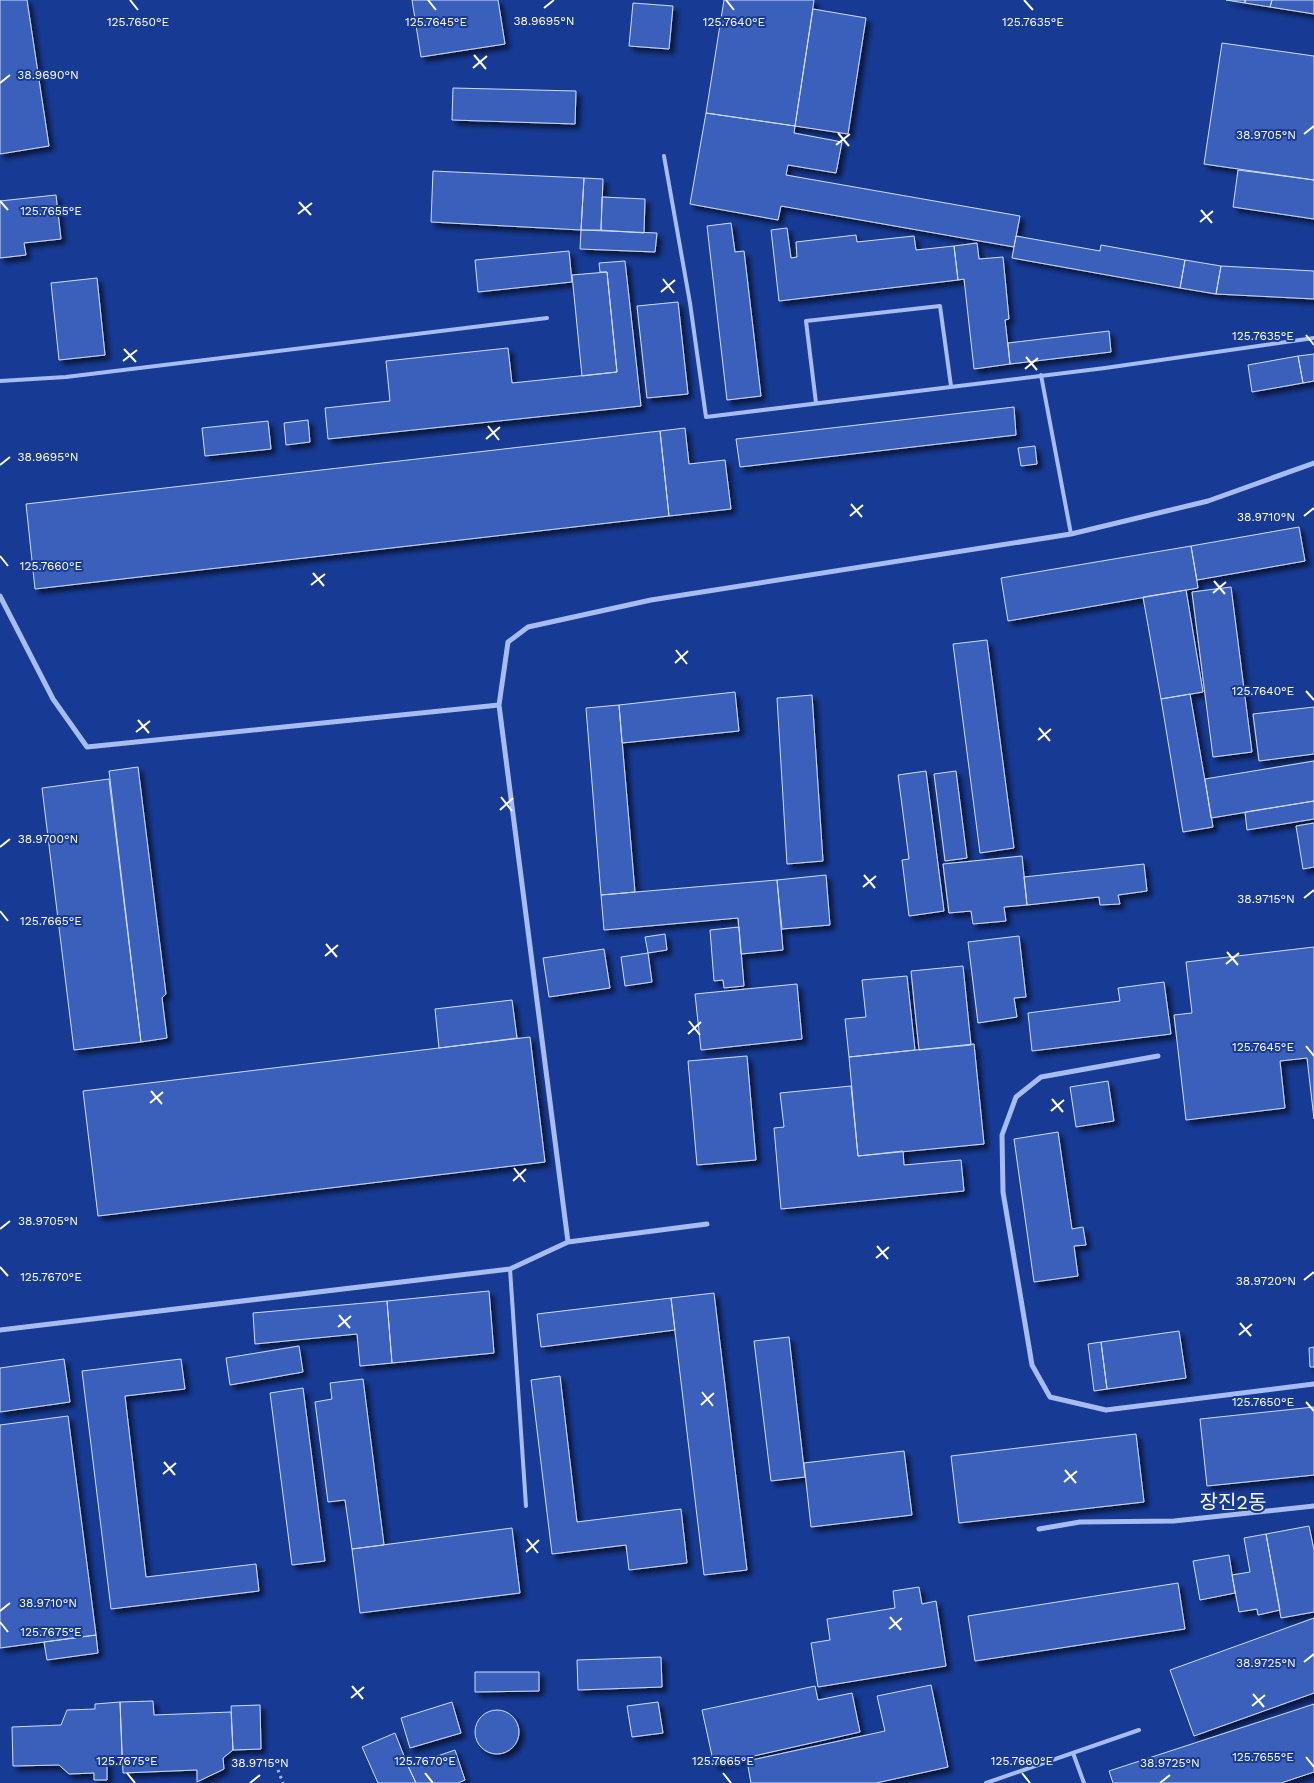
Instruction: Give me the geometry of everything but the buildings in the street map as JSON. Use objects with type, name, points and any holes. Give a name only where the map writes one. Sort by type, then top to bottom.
[{"type":"street","points":[[568,1242],[499,705],[508,642],[528,627],[651,600],[1071,534],[1208,501],[1314,463]]},
{"type":"street","points":[[0,596],[53,698],[87,747],[499,705]]},
{"type":"street","points":[[1158,1056],[1041,1077],[1016,1097],[1002,1135],[1003,1192],[1032,1366],[1050,1397],[1106,1410],[1314,1384]]},
{"type":"street","points":[[0,1330],[510,1269],[568,1242],[707,1224]]},
{"type":"street","points":[[1039,1529],[1080,1522],[1174,1521],[1314,1506]]},
{"type":"lane","points":[[664,156],[690,303],[706,417],[1041,375],[1314,338]]},
{"type":"lane","points":[[816,403],[806,321],[940,306],[951,386]]},
{"type":"lane","points":[[0,381],[76,376],[547,318]]},
{"type":"lane","points":[[1041,375],[1071,534]]},
{"type":"lane","points":[[510,1269],[526,1506]]},
{"type":"lane","points":[[986,1783],[1139,1730]]},
{"type":"lane","points":[[1073,1753],[1084,1783]]},
{"type":"path","points":[[278,1770],[283,1783]]},
{"type":"district","name":"장진2동","points":[[1233,1502]]}]
